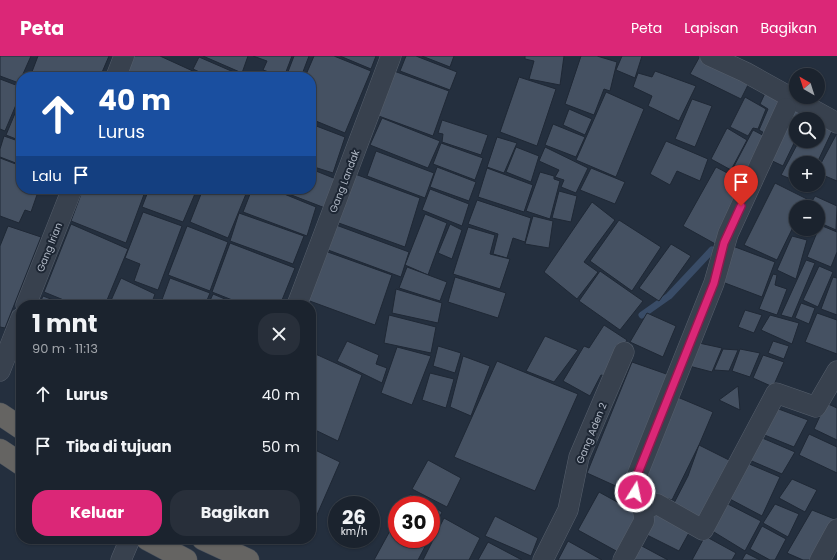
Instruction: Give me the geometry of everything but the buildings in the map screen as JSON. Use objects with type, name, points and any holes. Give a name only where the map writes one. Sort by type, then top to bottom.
[{"type":"highway","points":[[0,414],[16,425]]},
{"type":"highway","points":[[156,544],[186,560]]},
{"type":"highway","points":[[214,544],[248,560]]},
{"type":"street","points":[[118,72],[124,56]]},
{"type":"street","name":"Gang Landak","points":[[298,300],[391,56]]},
{"type":"street","points":[[710,56],[745,72],[837,123]]},
{"type":"street","points":[[623,560],[644,521],[643,510],[635,492],[634,483],[714,283],[728,234],[786,108]]},
{"type":"street","name":"Gang Irian","points":[[28,300],[70,194]]},
{"type":"street","points":[[0,371],[16,331]]},
{"type":"street","name":"Gang Aden 2","points":[[543,560],[568,510],[579,456],[624,352]]},
{"type":"street","points":[[643,510],[657,504],[703,530],[776,393],[816,406],[837,371]]},
{"type":"street","points":[[820,560],[837,529]]},
{"type":"street","points":[[121,560],[128,544]]},
{"type":"waterway","points":[[642,315],[669,296],[712,250]]},
{"type":"route","points":[[635,492],[634,483],[714,283],[724,243],[741,206]]}]
